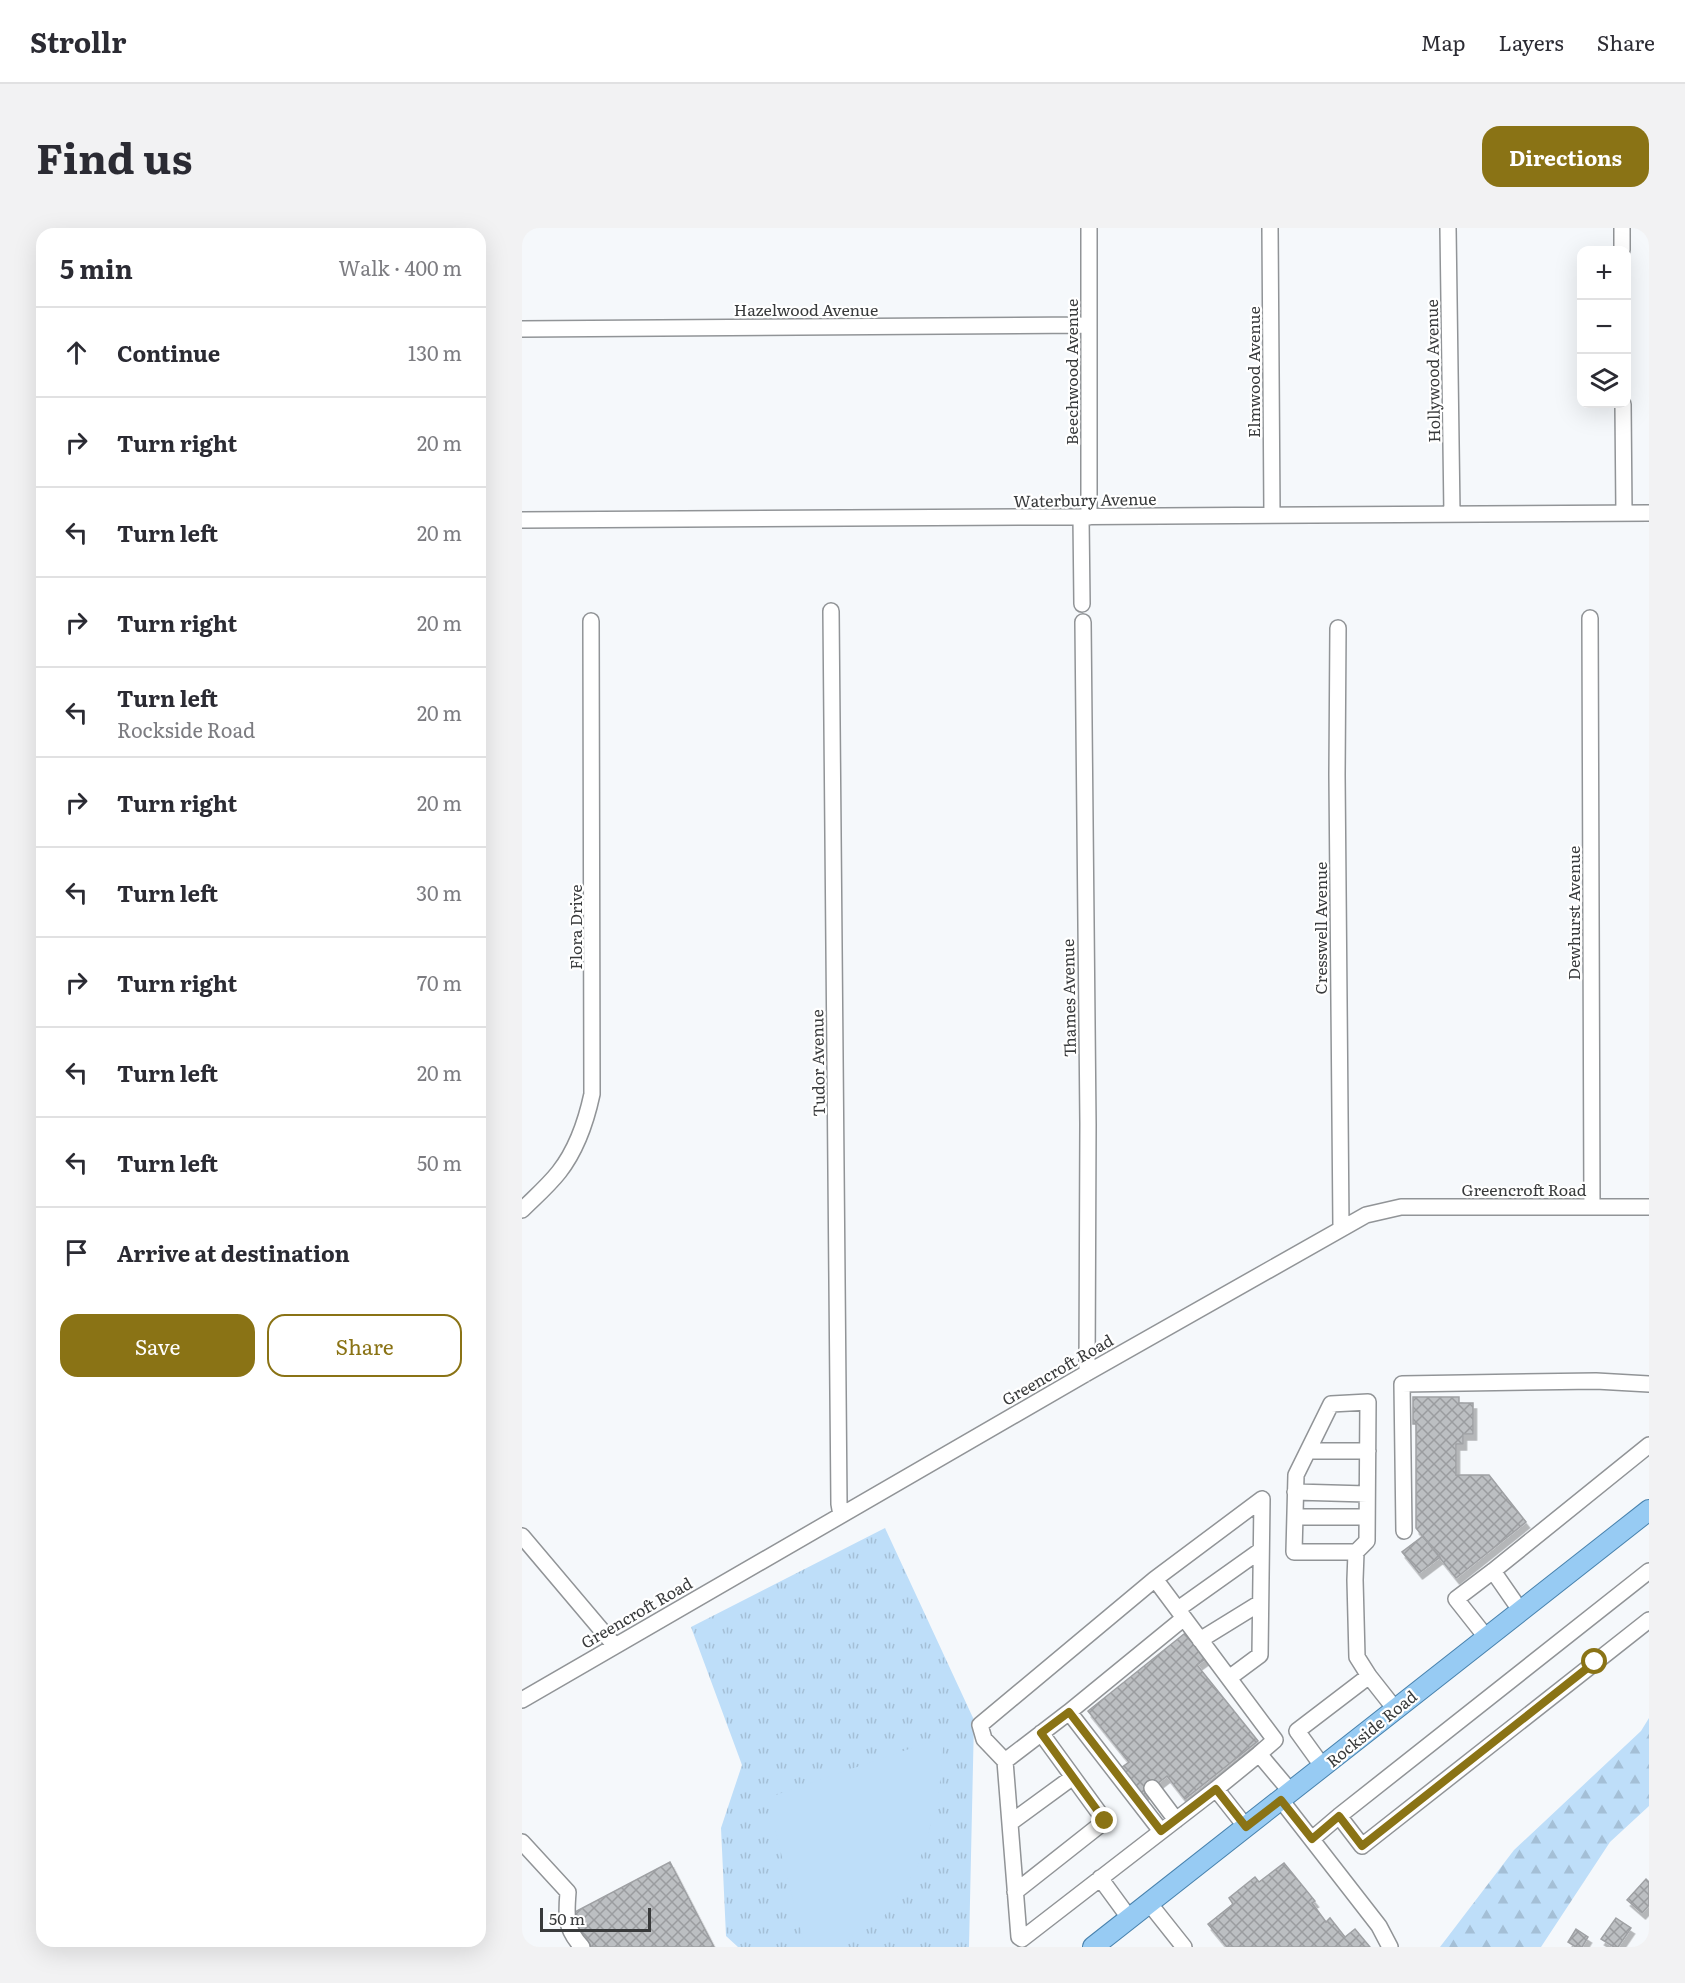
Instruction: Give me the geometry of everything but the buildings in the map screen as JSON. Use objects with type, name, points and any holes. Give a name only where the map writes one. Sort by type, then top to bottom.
[{"type":"main road","name":"Rockside Road","points":[[1094,1947],[1649,1509]]},
{"type":"street","name":"Beechwood Avenue","points":[[1082,604],[1089,325],[1089,228]]},
{"type":"street","name":"Elmwood Avenue","points":[[1270,228],[1272,515]]},
{"type":"street","name":"Hollywood Avenue","points":[[1448,228],[1452,514]]},
{"type":"street","points":[[1622,228],[1622,246]]},
{"type":"street","name":"Hazelwood Avenue","points":[[522,329],[1089,325]]},
{"type":"street","points":[[1623,408],[1624,513]]},
{"type":"street","name":"Waterbury Avenue","points":[[522,520],[1649,513]]},
{"type":"street","name":"Tudor Avenue","points":[[831,611],[838,1480],[841,1515]]},
{"type":"street","name":"Dewhurst Avenue","points":[[1590,618],[1592,1207]]},
{"type":"street","name":"Flora Drive","points":[[522,1210],[558,1173],[573,1151],[587,1116],[592,1094],[591,621]]},
{"type":"street","name":"Thames Avenue","points":[[1083,622],[1088,1135],[1087,1373]]},
{"type":"street","name":"Cresswell Avenue","points":[[1338,628],[1341,1227]]},
{"type":"street","name":"Greencroft Road","points":[[522,1700],[1341,1227],[1366,1215],[1401,1207],[1649,1207]]},
{"type":"street","points":[[1404,1531],[1402,1383],[1596,1381],[1649,1384]]},
{"type":"street","points":[[1356,1552],[1294,1552],[1296,1474],[1331,1404],[1368,1402],[1367,1541],[1356,1552],[1357,1657],[1395,1709]]},
{"type":"street","points":[[1486,1637],[1456,1599],[1649,1445]]},
{"type":"street","points":[[1308,1452],[1368,1451]]},
{"type":"street","points":[[1295,1492],[1367,1494]]},
{"type":"street","points":[[1155,1579],[1228,1678],[1275,1740],[1176,1820],[1022,1938],[1019,1937],[1005,1761],[984,1739],[980,1725],[1155,1579],[1262,1499],[1260,1655],[1228,1678]]},
{"type":"street","points":[[1295,1517],[1367,1517]]},
{"type":"street","points":[[522,1536],[615,1646]]},
{"type":"street","points":[[1005,1761],[1069,1712],[1181,1614],[1261,1550]]},
{"type":"street","points":[[1493,1571],[1520,1610]]},
{"type":"street","points":[[1312,1839],[1649,1571]]},
{"type":"street","points":[[1200,1640],[1260,1603]]},
{"type":"street","points":[[1339,1816],[1362,1846],[1649,1620]]},
{"type":"street","points":[[1323,1767],[1297,1731],[1369,1676]]},
{"type":"street","points":[[1069,1712],[1161,1831]]},
{"type":"street","points":[[1015,1892],[1105,1821],[1041,1733]]},
{"type":"street","points":[[1259,1754],[1312,1839],[1379,1926],[1390,1947]]},
{"type":"street","points":[[1010,1823],[1073,1777]]},
{"type":"street","points":[[1152,1788],[1176,1820]]},
{"type":"street","points":[[1216,1789],[1246,1827]]},
{"type":"street","points":[[522,1842],[568,1892],[566,1917],[570,1934],[582,1947]]},
{"type":"street","points":[[1100,1878],[1130,1919]]},
{"type":"street","points":[[1149,1903],[1184,1947]]},
{"type":"green space","points":[[885,1528],[974,1720],[969,1947],[738,1947],[726,1936],[721,1828],[742,1765],[691,1627]]},
{"type":"green space","points":[[1649,1718],[1649,1806],[1610,1842],[1541,1947],[1440,1947],[1514,1850],[1641,1731]]},
{"type":"green space","points":[[944,1737],[938,1803],[917,1868],[880,1922],[833,1947],[805,1947],[767,1798]]},
{"type":"route","points":[[1105,1821],[1041,1733],[1069,1712],[1161,1831],[1216,1789],[1246,1827],[1281,1800],[1312,1839],[1339,1816],[1362,1846],[1595,1662]]}]
